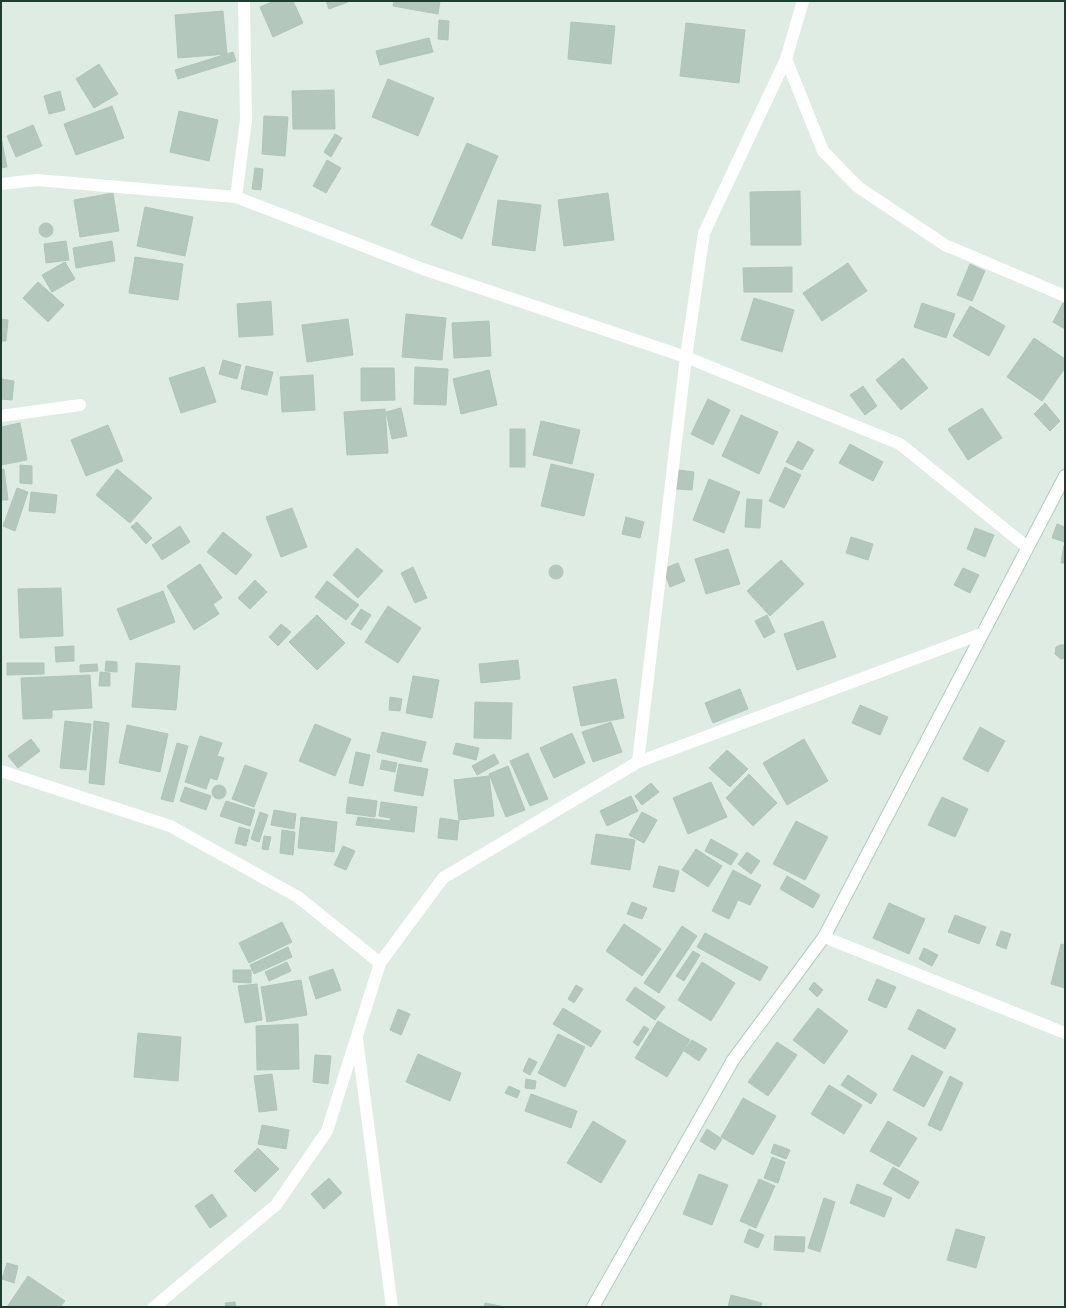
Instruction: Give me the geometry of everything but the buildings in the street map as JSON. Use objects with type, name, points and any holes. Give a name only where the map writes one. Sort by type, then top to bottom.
[{"type":"street","points":[[236,197],[246,120],[244,1]]},
{"type":"street","points":[[638,762],[686,357],[704,233],[786,59],[803,1]]},
{"type":"street","points":[[786,59],[823,151],[858,187],[945,245],[1065,296]]},
{"type":"street","points":[[1,184],[37,180],[236,197],[423,269],[686,357],[900,444],[1027,547]]},
{"type":"street","points":[[1,416],[80,405]]},
{"type":"street","points":[[593,1307],[733,1060],[824,937],[981,634],[1065,476]]},
{"type":"street","points":[[154,1307],[276,1204],[327,1131],[380,963],[443,878],[638,762],[981,634]]},
{"type":"street","points":[[1,769],[170,826],[298,897],[380,963]]},
{"type":"street","points":[[824,937],[1065,1033]]},
{"type":"street","points":[[357,1036],[392,1307]]}]
